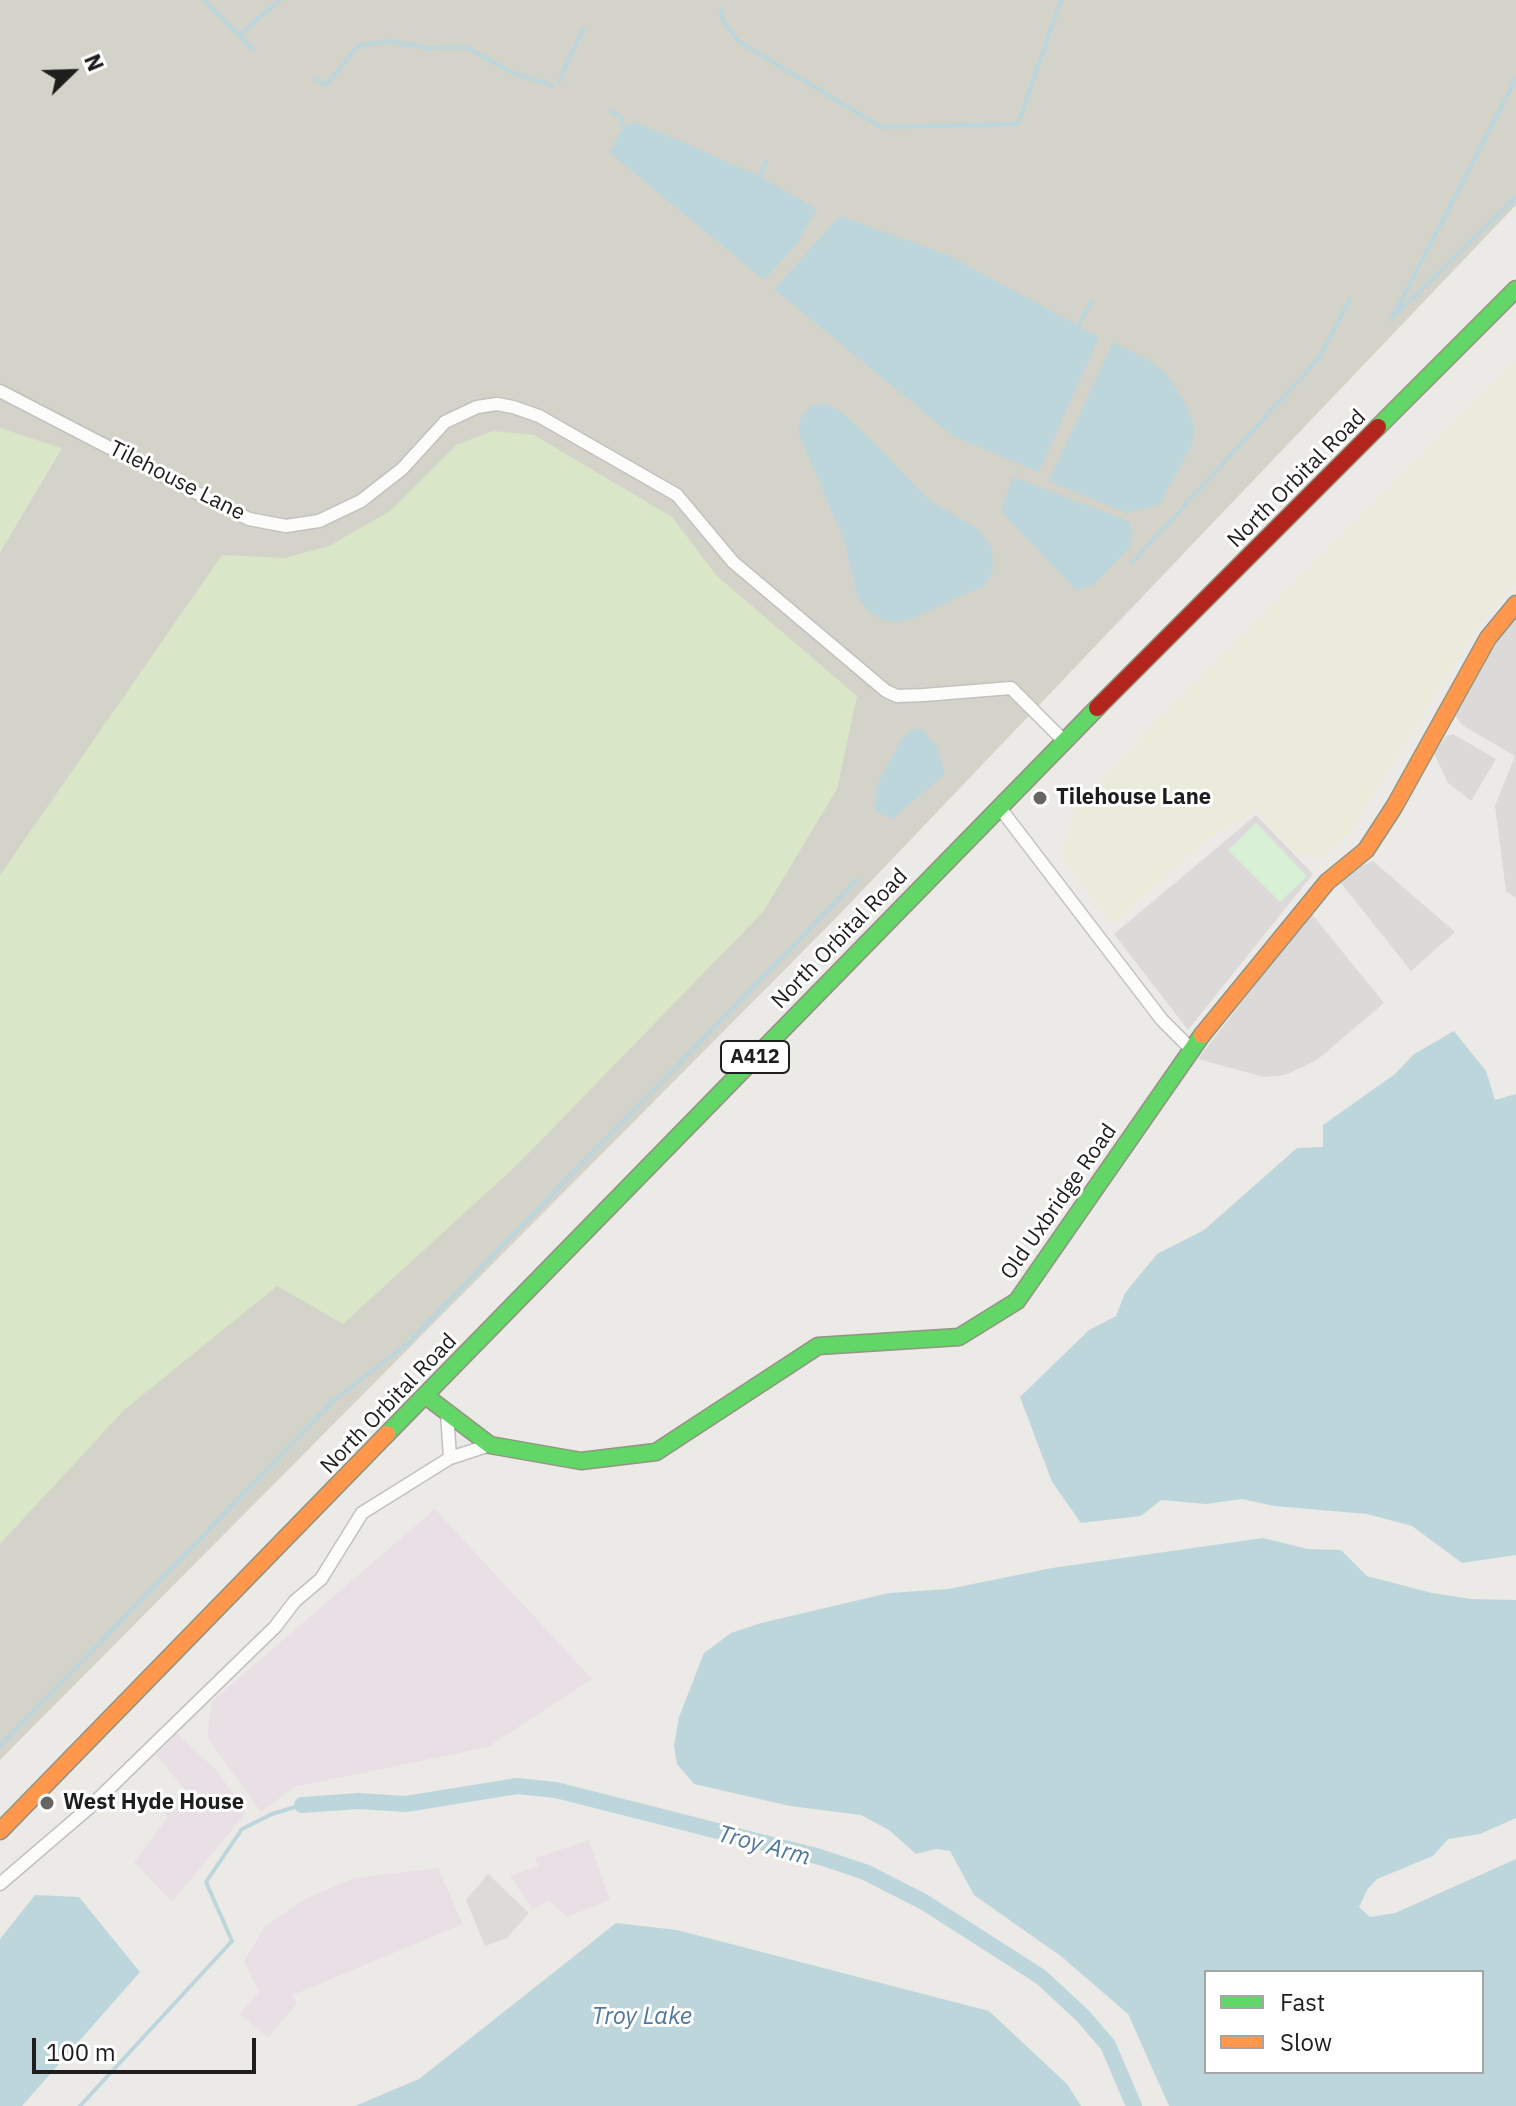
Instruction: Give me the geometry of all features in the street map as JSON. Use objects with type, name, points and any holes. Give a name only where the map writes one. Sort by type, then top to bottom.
[{"type":"main road","name":"North Orbital Road","points":[[0,1831],[1064,741],[1516,289]]},
{"type":"main road","name":"Old Uxbridge Road","points":[[427,1397],[490,1445],[581,1461],[656,1452],[818,1346],[959,1337],[1017,1301],[1081,1213],[1191,1049],[1327,882],[1366,850],[1394,807],[1488,638],[1516,604]]},
{"type":"street","name":"Tilehouse Lane","points":[[0,391],[249,519],[286,526],[319,521],[361,501],[392,477],[445,422],[477,407],[497,404],[513,407],[539,416],[677,495],[733,562],[886,691],[910,695],[1011,688],[1064,741]]},
{"type":"street","points":[[1000,808],[1175,1037],[1191,1049]]},
{"type":"street","points":[[447,1412],[450,1458]]},
{"type":"street","points":[[0,1884],[91,1806],[275,1627],[295,1601],[321,1579],[362,1513],[450,1458],[490,1445]]},
{"type":"shaded area","points":[[0,0],[1516,0],[1516,205],[835,919],[0,1760],[0,552],[61,449],[0,428]]},
{"type":"shaded area","points":[[1516,617],[1516,898],[1506,891],[1495,806],[1515,756],[1462,725],[1455,715],[1484,656]]},
{"type":"shaded area","points":[[1453,734],[1496,759],[1471,801],[1448,783],[1434,754],[1446,736]]},
{"type":"shaded area","points":[[1256,815],[1313,874],[1188,1030],[1114,934]]},
{"type":"shaded area","points":[[1373,861],[1455,932],[1411,971],[1341,883],[1354,869]]},
{"type":"shaded area","points":[[1311,913],[1384,1003],[1317,1060],[1285,1075],[1264,1077],[1198,1059]]},
{"type":"shaded area","points":[[435,1509],[592,1679],[488,1747],[295,1787],[261,1812],[207,1737],[212,1701]]},
{"type":"shaded area","points":[[177,1733],[218,1772],[246,1813],[172,1902],[134,1862],[167,1818],[165,1814],[186,1791],[156,1755]]},
{"type":"shaded area","points":[[589,1840],[610,1900],[567,1917],[549,1901],[532,1909],[510,1876],[538,1866],[535,1858]]},
{"type":"shaded area","points":[[438,1868],[463,1924],[293,1995],[297,2004],[268,2038],[240,2014],[259,1992],[244,1962],[264,1927],[305,1899],[354,1878]]},
{"type":"shaded area","points":[[488,1874],[529,1913],[507,1938],[485,1946],[466,1900]]},
{"type":"green space","points":[[1516,360],[1516,581],[1479,625],[1349,834],[1321,858],[1297,854],[1256,811],[1206,840],[1112,925],[1061,857],[1074,811],[1153,724]]},
{"type":"green space","points":[[0,428],[61,448],[0,552]]},
{"type":"green space","points":[[493,431],[534,435],[672,517],[716,575],[857,696],[837,789],[763,912],[518,1164],[343,1324],[277,1286],[124,1410],[0,1544],[0,875],[222,555],[285,558],[329,546],[390,511],[456,445]]},
{"type":"green space","points":[[1256,823],[1307,876],[1280,902],[1228,850]]},
{"type":"water","points":[[636,122],[759,176],[817,209],[796,245],[764,280],[609,152],[624,127]]},
{"type":"water","points":[[840,216],[948,255],[1099,337],[1039,472],[953,436],[774,289]]},
{"type":"water","points":[[1113,342],[1167,374],[1186,405],[1195,430],[1191,446],[1160,504],[1127,513],[1049,481]]},
{"type":"water","points":[[825,404],[839,410],[928,499],[979,530],[992,549],[993,570],[984,586],[906,621],[885,621],[869,612],[857,596],[844,540],[798,432],[801,416],[813,406]]},
{"type":"water","points":[[1013,477],[1128,521],[1133,532],[1130,547],[1093,585],[1076,590],[1001,511]]},
{"type":"water","points":[[922,729],[937,747],[945,774],[892,819],[875,811],[877,785],[902,738],[912,730]]},
{"type":"water","points":[[1454,1031],[1486,1071],[1495,1100],[1516,1094],[1516,1555],[1462,1563],[1412,1526],[1367,1514],[1274,1506],[1242,1499],[1206,1504],[1161,1500],[1141,1516],[1081,1523],[1052,1482],[1020,1397],[1089,1330],[1116,1316],[1125,1293],[1157,1254],[1204,1230],[1297,1148],[1323,1147],[1323,1125],[1395,1074],[1414,1054]]},
{"type":"water","points":[[1263,1538],[1308,1549],[1341,1550],[1367,1576],[1432,1593],[1471,1599],[1516,1600],[1516,1818],[1480,1834],[1448,1839],[1433,1856],[1377,1879],[1367,1890],[1359,1907],[1370,1917],[1395,1913],[1516,1859],[1516,2106],[1169,2106],[1128,2014],[1062,1957],[974,1895],[950,1851],[936,1849],[916,1854],[889,1830],[861,1815],[790,1806],[694,1784],[677,1764],[674,1746],[679,1717],[704,1653],[731,1633],[889,1593],[948,1589],[1052,1568]]},
{"type":"water","points":[[35,1895],[79,1897],[140,1972],[22,2106],[0,2106],[0,1939]]},
{"type":"water","name":"Troy Lake","points":[[616,1923],[677,1930],[989,2011],[1067,2084],[1081,2106],[355,2106],[419,2079]]},
{"type":"waterway","points":[[204,0],[253,49]]},
{"type":"waterway","points":[[239,35],[280,0]]},
{"type":"waterway","points":[[721,9],[722,19],[738,41],[881,127],[1018,124],[1061,0]]},
{"type":"waterway","points":[[559,81],[583,28]]},
{"type":"waterway","points":[[316,79],[326,85],[358,46],[387,41],[428,48],[465,47],[515,74],[552,85]]},
{"type":"waterway","points":[[1391,320],[1516,79]]},
{"type":"waterway","points":[[610,111],[620,117],[624,127]]},
{"type":"waterway","points":[[759,176],[766,162]]},
{"type":"waterway","points":[[1395,315],[1516,197]]},
{"type":"waterway","points":[[1132,563],[1320,357],[1350,299]]},
{"type":"waterway","points":[[1078,326],[1092,300]]},
{"type":"waterway","points":[[0,1746],[333,1401],[408,1343],[857,880]]},
{"type":"waterway","name":"Troy Arm","points":[[302,1805],[359,1801],[406,1804],[517,1786],[556,1790],[820,1857],[865,1872],[924,1902],[1041,1977],[1083,2016],[1108,2045],[1134,2106]]},
{"type":"waterway","points":[[80,2106],[232,1941],[206,1882],[242,1829],[272,1814],[302,1805]]},
{"type":"traffic: fast","points":[[1378,427],[1516,289]]},
{"type":"traffic: fast","points":[[387,1434],[1097,708]]},
{"type":"traffic: fast","points":[[427,1397],[490,1445],[581,1461],[656,1452],[818,1346],[959,1337],[1017,1301],[1202,1035]]},
{"type":"traffic: slow","points":[[1202,1035],[1327,882],[1366,850],[1394,807],[1488,638],[1516,604]]},
{"type":"traffic: slow","points":[[0,1831],[387,1434]]},
{"type":"traffic: jam","points":[[1097,708],[1378,427]]},
{"type":"place","name":"Tilehouse Lane","points":[[1040,798]]},
{"type":"place","name":"West Hyde House","points":[[47,1803]]}]
